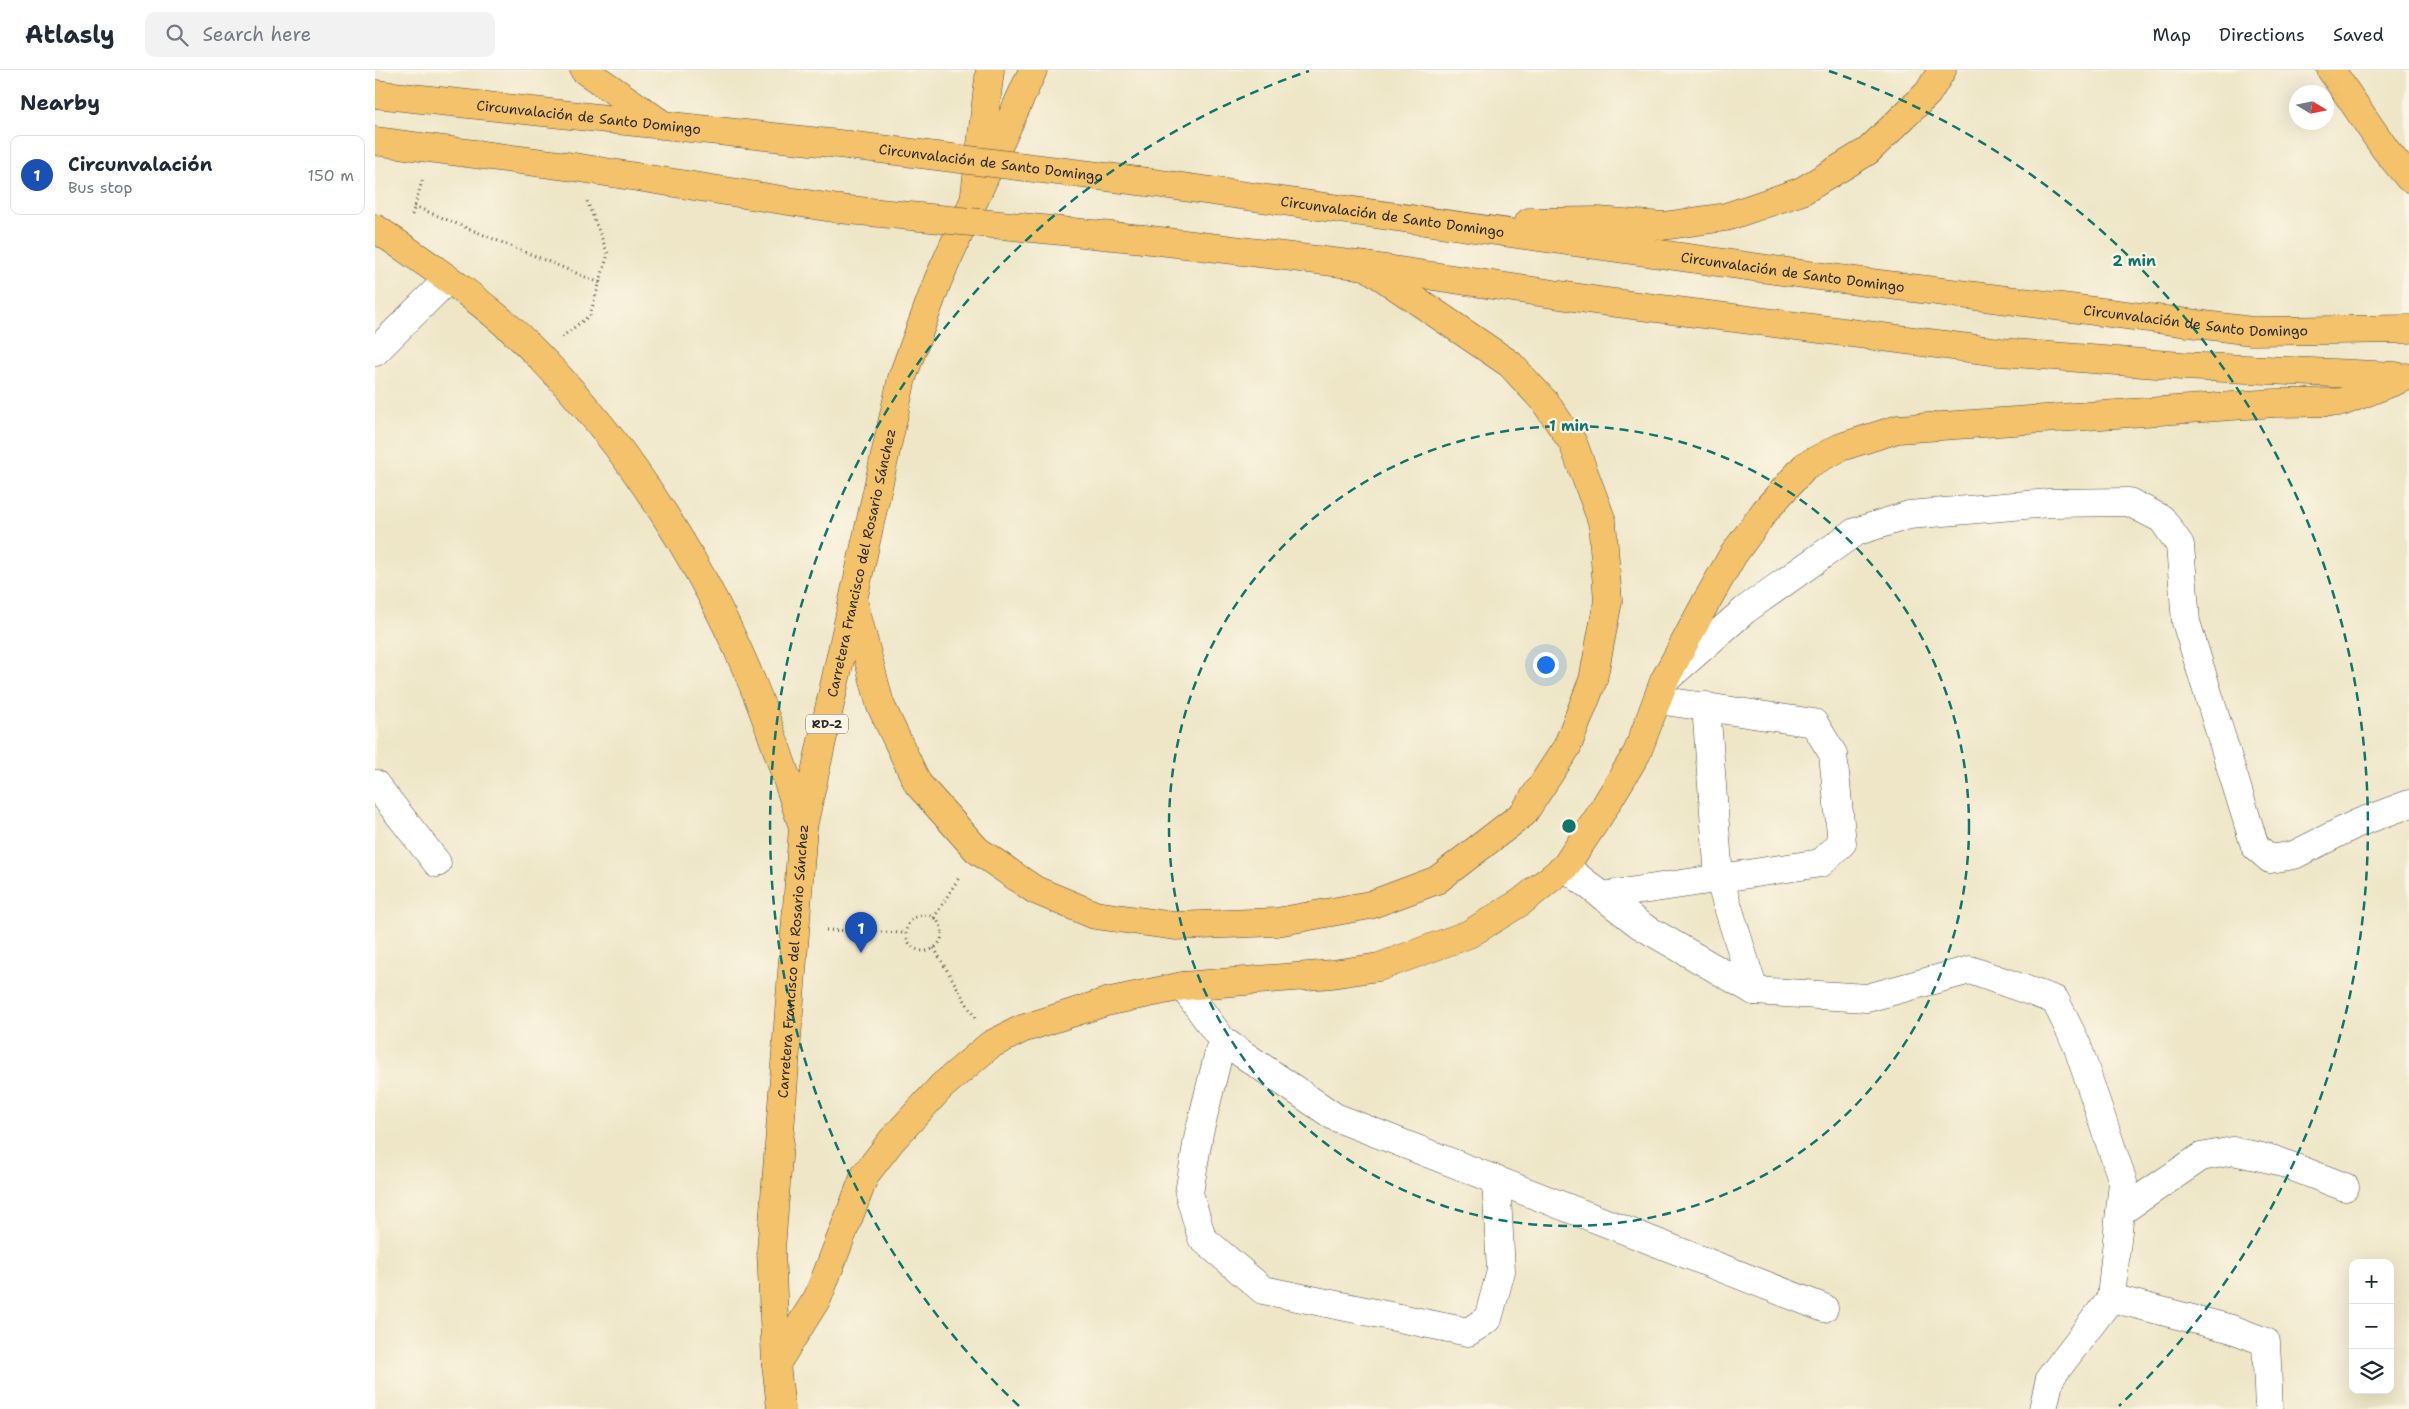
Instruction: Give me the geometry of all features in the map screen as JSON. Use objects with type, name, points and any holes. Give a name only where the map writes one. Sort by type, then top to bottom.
[{"type":"main road","points":[[584,70],[665,126]]},
{"type":"main road","points":[[975,194],[990,70]]},
{"type":"main road","name":"Carretera Francisco del Rosario Sánchez","points":[[781,1409],[776,1364],[771,1250],[803,827],[854,603],[902,378],[937,280],[1033,70]]},
{"type":"main road","points":[[1435,223],[1598,221],[1663,226],[1727,218],[1802,191],[1868,151],[1927,93],[1942,70]]},
{"type":"main road","points":[[2331,70],[2385,149],[2409,178]]},
{"type":"main road","name":"Circunvalación de Santo Domingo","points":[[375,94],[848,145],[1147,182],[1807,274],[2251,331],[2409,329]]},
{"type":"main road","points":[[375,141],[574,168],[839,209],[1143,239],[1366,266],[1600,301],[2000,352],[2182,366],[2407,377]]},
{"type":"main road","points":[[375,228],[466,292],[539,355],[614,441],[677,535],[718,610],[757,694],[803,827]]},
{"type":"main road","points":[[854,603],[880,704],[918,784],[977,850],[1035,890],[1095,915],[1175,926],[1277,922],[1370,905],[1437,880],[1523,814],[1567,746],[1593,680],[1608,600],[1602,521],[1573,443],[1545,402],[1510,364],[1366,266]]},
{"type":"main road","points":[[776,1364],[818,1296],[865,1174],[892,1140],[942,1086],[990,1044],[1022,1029],[1106,1002],[1183,986],[1332,974],[1379,967],[1469,934],[1521,902],[1565,867],[1637,753],[1661,690],[1733,555],[1765,511],[1805,466],[1841,447],[1898,429],[2275,402],[2342,402],[2407,377]]},
{"type":"street","points":[[375,352],[448,279]]},
{"type":"street","points":[[1602,896],[1821,863],[1843,843],[1833,754],[1814,723],[1706,706],[1661,690],[1745,610],[1855,532],[1909,515],[2049,503],[2129,502],[2162,519],[2180,546],[2186,622],[2255,846],[2270,859],[2294,855],[2358,823],[2409,804]]},
{"type":"street","points":[[1706,706],[1719,878],[1753,990]]},
{"type":"street","points":[[375,784],[437,863]]},
{"type":"street","points":[[1565,867],[1640,925],[1753,990],[1867,998],[1970,970],[2055,1000],[2077,1045],[2123,1182],[2111,1298],[2050,1378],[2043,1409]]},
{"type":"street","points":[[1183,986],[1222,1040],[1335,1117],[1824,1308]]},
{"type":"street","points":[[1222,1040],[1199,1133],[1189,1193],[1202,1238],[1263,1290],[1468,1332],[1488,1319],[1501,1271],[1496,1179]]},
{"type":"street","points":[[2120,1212],[2201,1157],[2233,1150],[2275,1160],[2345,1188]]},
{"type":"street","points":[[2111,1298],[2232,1329],[2266,1342],[2269,1409]]},
{"type":"path","points":[[402,246],[432,149]]},
{"type":"path","points":[[539,355],[590,315],[608,254],[574,168]]},
{"type":"path","points":[[414,206],[599,283]]},
{"type":"path","points":[[934,918],[977,850]]},
{"type":"path","points":[[919,915],[934,918],[939,924],[942,933],[939,941],[934,948],[919,950],[907,940],[905,933],[907,925],[919,915]]},
{"type":"path","points":[[796,929],[905,933]]},
{"type":"path","points":[[934,948],[990,1044]]},
{"type":"place","name":"Circunvalación","points":[[861,953]]}]
